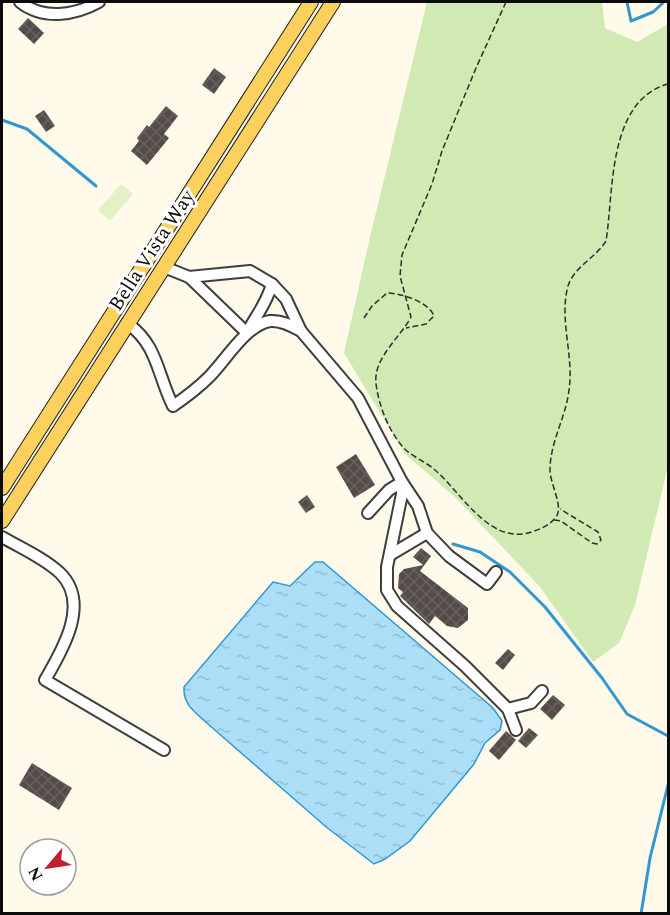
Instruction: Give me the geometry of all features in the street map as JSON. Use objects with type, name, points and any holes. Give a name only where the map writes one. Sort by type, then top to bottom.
[{"type":"main road","name":"Bella Vista Way","points":[[2,488],[311,2]]},
{"type":"main road","name":"Bella Vista Way","points":[[2,521],[333,2]]},
{"type":"street","points":[[20,2],[47,14],[69,14],[99,2]]},
{"type":"street","points":[[164,267],[189,277],[246,333]]},
{"type":"street","points":[[189,277],[250,271],[272,284],[286,299],[301,331],[357,398],[402,482],[418,506],[427,533],[449,556],[487,584],[496,572]]},
{"type":"street","points":[[128,323],[141,333],[150,345],[164,389],[173,406],[208,378],[246,333],[266,305],[272,284]]},
{"type":"street","points":[[246,333],[271,321],[287,324],[301,331]]},
{"type":"street","points":[[368,513],[389,490],[402,482]]},
{"type":"street","points":[[402,482],[402,494],[387,567],[387,590],[397,606],[465,666],[508,710],[516,730]]},
{"type":"street","points":[[390,555],[427,533]]},
{"type":"street","points":[[2,537],[35,555],[62,574],[71,592],[73,611],[69,633],[45,680],[164,750]]},
{"type":"street","points":[[508,710],[531,703],[542,691]]},
{"type":"path","points":[[506,2],[476,68],[402,255],[400,276],[411,317],[388,348],[379,366],[376,382],[383,415],[403,448],[435,470],[485,520],[506,534],[540,530],[558,515],[559,508],[550,482],[550,467],[569,392],[571,369],[565,309],[567,289],[572,276],[599,252],[606,242],[615,159],[626,123],[645,94],[669,84]]},
{"type":"path","points":[[364,318],[372,306],[387,292],[407,296],[432,311],[434,316],[426,324],[405,328]]},
{"type":"path","points":[[554,519],[561,521],[592,543],[601,540],[598,532],[559,508]]},
{"type":"green space","points":[[427,2],[602,2],[605,28],[637,42],[668,24],[668,466],[635,605],[619,643],[593,662],[540,587],[455,497],[405,454],[344,353]]},
{"type":"green space","points":[[121,184],[133,194],[110,221],[98,210]]},
{"type":"water","points":[[315,562],[323,562],[493,708],[502,721],[500,730],[485,743],[474,764],[410,841],[374,864],[325,826],[199,716],[191,708],[184,693],[184,687],[273,582],[290,586]]},
{"type":"building","points":[[28,18],[44,33],[34,44],[18,29]]},
{"type":"building","points":[[214,68],[226,77],[214,94],[202,85]]},
{"type":"building","points":[[166,106],[178,116],[164,134],[169,138],[147,165],[131,151],[147,125],[149,127]]},
{"type":"building","points":[[44,110],[55,126],[46,132],[35,116]]},
{"type":"building","points":[[356,454],[375,485],[354,498],[336,467]]},
{"type":"building","points":[[307,495],[315,507],[306,513],[298,502]]},
{"type":"building","points":[[421,548],[431,556],[420,571],[468,608],[468,620],[458,628],[447,626],[435,616],[429,624],[400,596],[403,592],[398,588],[399,574],[404,569],[423,565],[413,557]]},
{"type":"building","points":[[508,649],[515,655],[503,670],[495,663]]},
{"type":"building","points":[[553,695],[565,705],[552,720],[540,709]]},
{"type":"building","points":[[529,728],[538,735],[526,748],[518,741]]},
{"type":"building","points":[[506,731],[516,740],[499,760],[489,751]]},
{"type":"building","points":[[32,763],[72,788],[59,810],[19,785]]},
{"type":"waterway","points":[[627,2],[631,21],[653,12],[664,2]]},
{"type":"waterway","points":[[2,120],[27,129],[96,186]]},
{"type":"waterway","points":[[453,544],[480,552],[510,572],[545,607],[602,678],[627,714],[668,736]]},
{"type":"waterway","points":[[641,914],[650,858],[668,785]]}]
